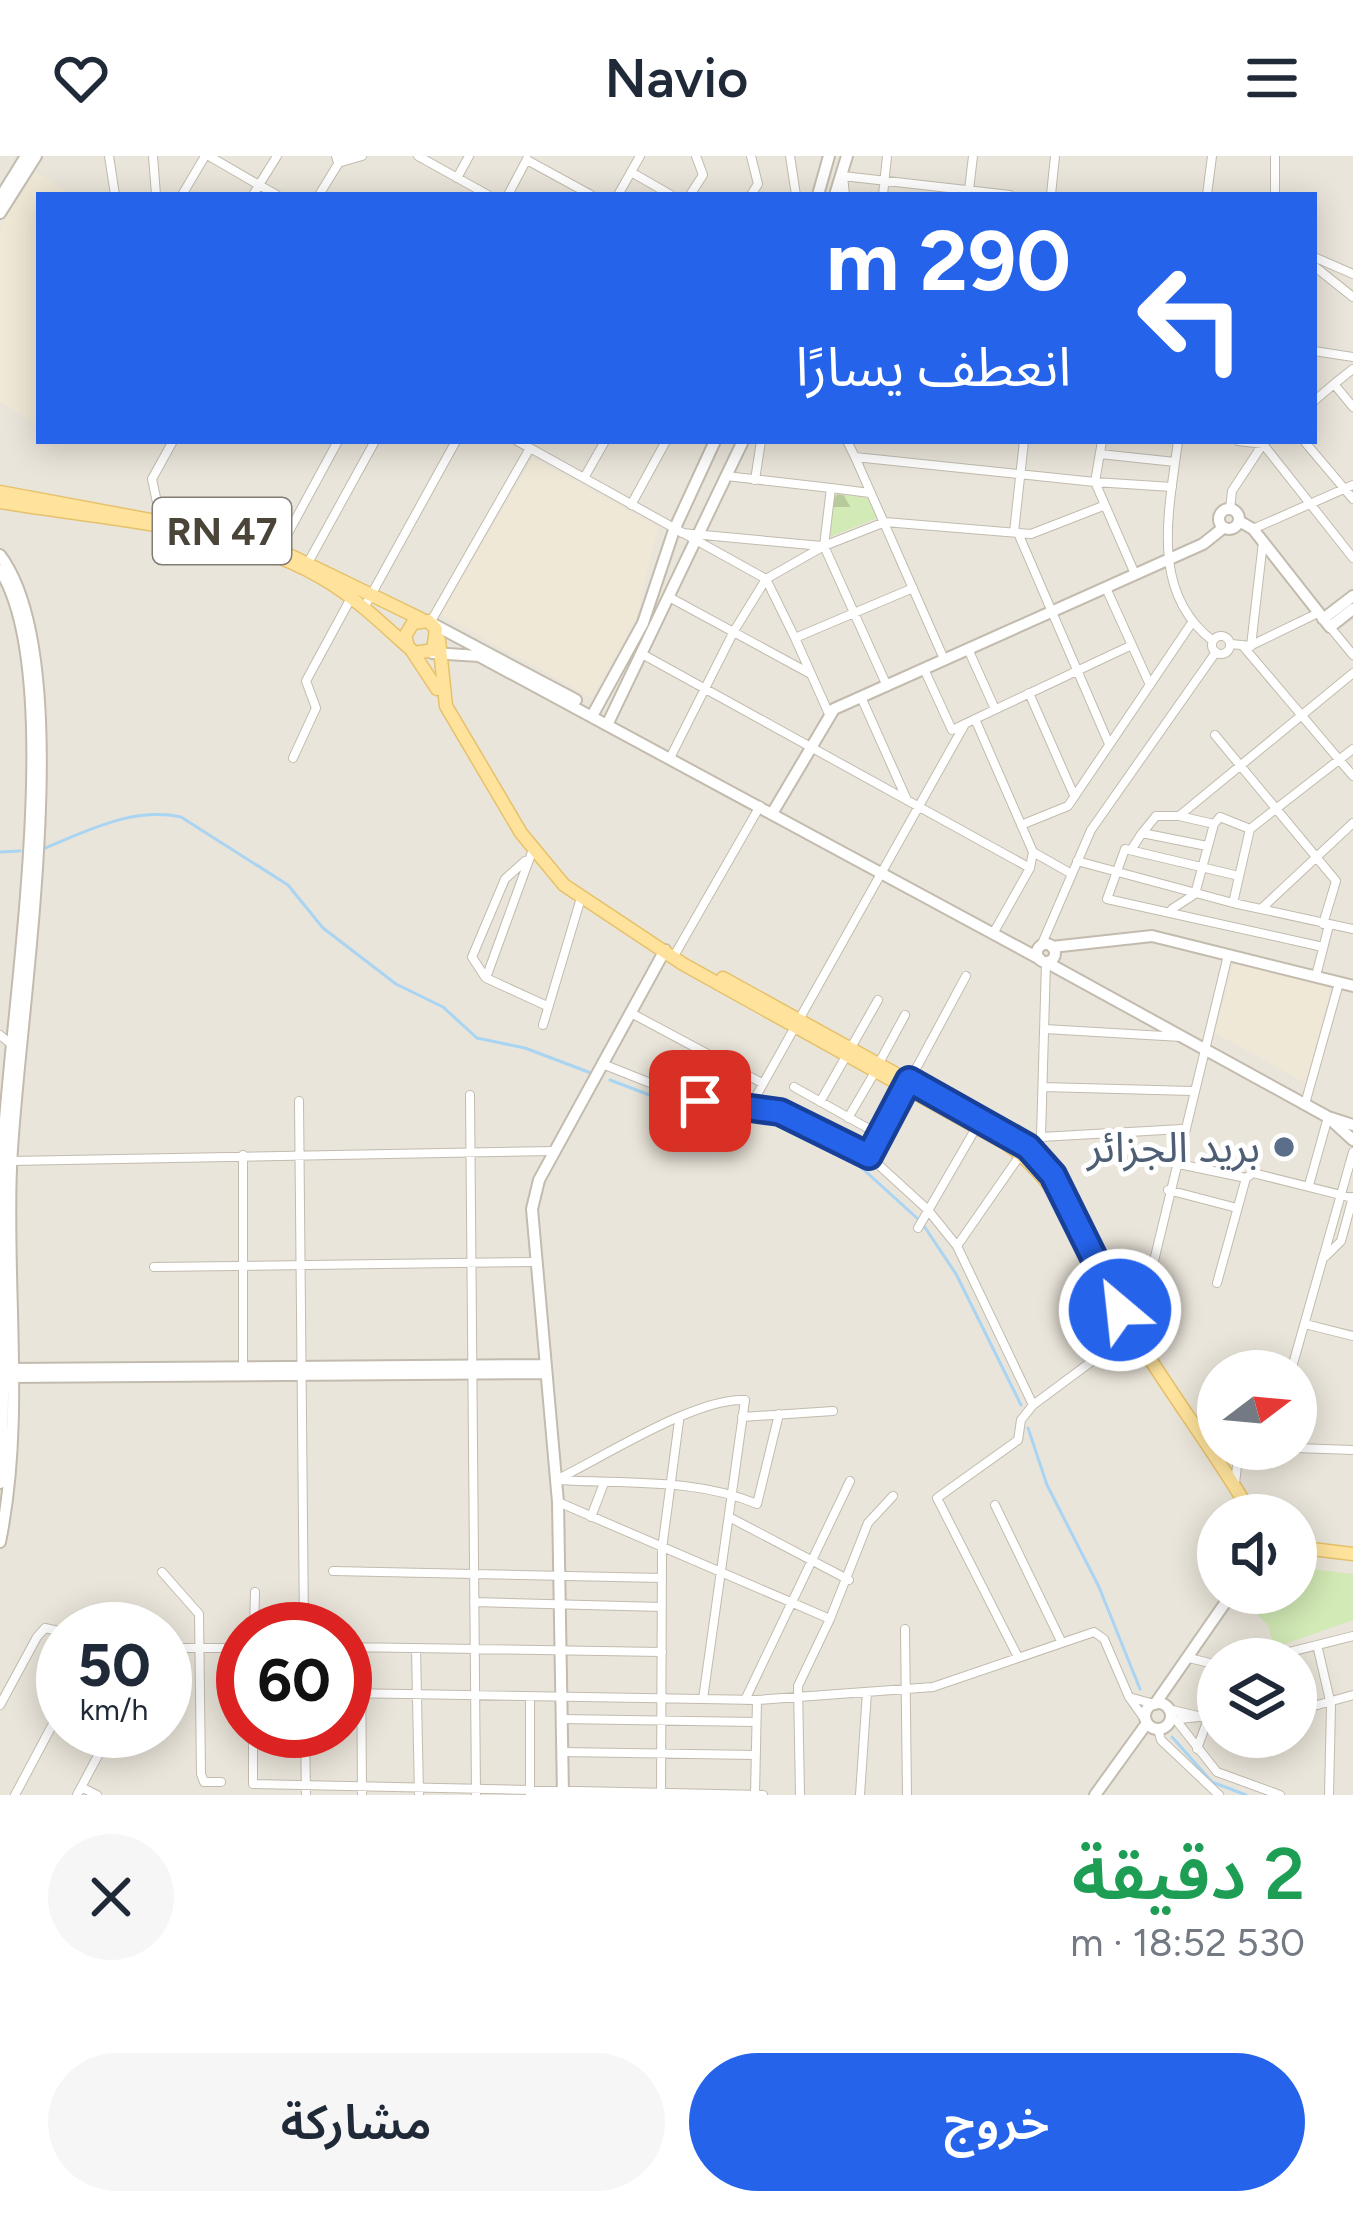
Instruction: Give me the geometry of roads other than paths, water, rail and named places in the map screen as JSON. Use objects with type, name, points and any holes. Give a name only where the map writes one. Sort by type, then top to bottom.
[{"type":"main road","name":"RN 47","points":[[0,493],[161,520],[280,548],[309,561],[368,601],[409,648]]},
{"type":"main road","name":"RN 47","points":[[0,502],[247,547],[298,566],[351,596],[430,623]]},
{"type":"main road","points":[[441,695],[430,623],[409,627],[409,648],[441,695],[530,854],[581,898],[669,953],[1024,1151],[1072,1221],[1134,1334],[1197,1422]]},
{"type":"main road","points":[[409,648],[435,648]]},
{"type":"main road","points":[[907,1084],[1024,1151]]},
{"type":"main road","points":[[1228,1470],[1240,1494]]},
{"type":"main road","points":[[1317,1554],[1353,1558]]},
{"type":"street","points":[[0,198],[26,156]]},
{"type":"street","points":[[0,213],[36,156]]},
{"type":"street","points":[[110,156],[115,192]]},
{"type":"street","points":[[153,156],[156,192]]},
{"type":"street","points":[[184,192],[207,156],[272,192]]},
{"type":"street","points":[[255,192],[277,156]]},
{"type":"street","points":[[321,192],[339,158],[362,156]]},
{"type":"street","points":[[418,156],[483,192]]},
{"type":"street","points":[[457,178],[469,156]]},
{"type":"street","points":[[620,192],[640,156]]},
{"type":"street","points":[[692,192],[703,175],[696,156]]},
{"type":"street","points":[[752,156],[758,184],[754,192]]},
{"type":"street","points":[[790,156],[796,192]]},
{"type":"street","points":[[819,192],[829,156]]},
{"type":"street","points":[[836,192],[847,156]]},
{"type":"street","points":[[883,192],[887,156]]},
{"type":"street","points":[[969,192],[973,156]]},
{"type":"street","points":[[1051,192],[1055,156]]},
{"type":"street","points":[[1207,192],[1212,156]]},
{"type":"street","points":[[1275,156],[1275,192]]},
{"type":"street","points":[[510,192],[528,158],[587,192]]},
{"type":"street","points":[[631,172],[666,192]]},
{"type":"street","points":[[843,176],[962,192]]},
{"type":"street","points":[[843,176],[845,192]]},
{"type":"street","points":[[1317,257],[1353,274]]},
{"type":"street","points":[[1317,268],[1353,297]]},
{"type":"street","points":[[1317,352],[1353,358]]},
{"type":"street","points":[[1317,398],[1353,369]]},
{"type":"street","points":[[1317,389],[1330,387]]},
{"type":"street","points":[[1330,387],[1353,407]]},
{"type":"street","points":[[161,520],[152,479],[171,444]]},
{"type":"street","points":[[280,548],[336,444]]},
{"type":"street","points":[[309,561],[373,444]]},
{"type":"street","points":[[368,601],[454,444]]},
{"type":"street","points":[[523,444],[766,579],[829,714]]},
{"type":"street","points":[[584,478],[603,444]]},
{"type":"street","points":[[631,505],[664,444]]},
{"type":"street","points":[[593,713],[643,623],[711,444]]},
{"type":"street","points":[[612,724],[741,444]]},
{"type":"street","points":[[755,480],[761,444]]},
{"type":"street","points":[[848,444],[944,660]]},
{"type":"street","points":[[1023,444],[1016,532],[1109,744]]},
{"type":"street","points":[[1102,444],[1095,482],[1136,574]]},
{"type":"street","points":[[1178,444],[1165,561],[1191,625],[1213,641],[1216,652]]},
{"type":"street","points":[[1264,444],[1232,491],[1230,509],[1263,541],[1353,655]]},
{"type":"street","points":[[1266,444],[1353,559]]},
{"type":"street","points":[[1307,444],[1349,487],[1353,500]]},
{"type":"street","points":[[530,448],[430,623],[1007,940],[1047,953],[1074,980],[1328,1117],[1353,1125]]},
{"type":"street","points":[[1100,454],[1175,462]]},
{"type":"street","points":[[855,458],[1172,487]]},
{"type":"street","points":[[726,476],[872,493]]},
{"type":"street","points":[[1253,530],[1349,487]]},
{"type":"street","points":[[831,488],[824,546],[887,686]]},
{"type":"street","points":[[671,756],[734,631],[766,579],[824,546],[885,521],[1031,534],[1103,506]]},
{"type":"street","points":[[1223,528],[1220,516],[1230,509]]},
{"type":"street","points":[[773,812],[829,714],[1165,561],[1223,528],[1233,529],[1239,521]]},
{"type":"street","points":[[697,539],[824,546]]},
{"type":"street","points":[[1241,645],[1263,541]]},
{"type":"street","points":[[0,555],[17,580],[29,618],[38,709],[37,850],[11,1161],[0,1484]]},
{"type":"street","points":[[0,570],[20,621],[29,710],[28,849],[5,1040],[1,1189],[10,1480],[0,1542]]},
{"type":"street","points":[[795,638],[914,588]]},
{"type":"street","points":[[1106,588],[1151,687]]},
{"type":"street","points":[[293,758],[316,708],[306,681],[351,596]]},
{"type":"street","points":[[1324,619],[1353,596]]},
{"type":"street","points":[[669,597],[811,674]]},
{"type":"street","points":[[1216,652],[1225,653],[1353,609]]},
{"type":"street","points":[[1021,825],[1068,806],[1191,625]]},
{"type":"street","points":[[1213,641],[1223,635],[1241,645],[1353,776]]},
{"type":"street","points":[[924,669],[952,730],[1132,645]]},
{"type":"street","points":[[435,648],[479,656],[593,713]]},
{"type":"street","points":[[968,650],[994,709]]},
{"type":"street","points":[[1041,1137],[1047,953],[1070,873],[1091,830],[1216,652]]},
{"type":"street","points":[[642,654],[1030,868]]},
{"type":"street","points":[[1179,816],[1353,674]]},
{"type":"street","points":[[1029,693],[1073,793]]},
{"type":"street","points":[[861,697],[908,801]]},
{"type":"street","points":[[750,1107],[970,721]]},
{"type":"street","points":[[970,721],[1033,852],[1030,868],[994,932]]},
{"type":"street","points":[[1215,735],[1336,881],[1316,977]]},
{"type":"street","points":[[1233,903],[1250,829],[1353,749]]},
{"type":"street","points":[[563,1792],[558,1502],[532,1210],[539,1180],[632,1013],[760,805]]},
{"type":"street","points":[[1131,850],[1156,816],[1214,824]]},
{"type":"street","points":[[1172,909],[1195,894],[1220,817],[1250,829]]},
{"type":"street","points":[[1261,909],[1353,823]]},
{"type":"street","points":[[1142,833],[1207,846]]},
{"type":"street","points":[[1238,877],[1125,849],[1107,899],[1172,909],[1324,946]]},
{"type":"street","points":[[1033,852],[1070,873]]},
{"type":"street","points":[[486,978],[530,854]]},
{"type":"street","points":[[530,854],[506,879],[472,957],[486,978],[547,1006]]},
{"type":"street","points":[[1077,861],[1195,894],[1353,928]]},
{"type":"street","points":[[543,1024],[581,898]]},
{"type":"street","points":[[1047,953],[1070,944],[1135,935],[1353,986]]},
{"type":"street","points":[[1018,1657],[937,1498],[1018,1440],[1021,1420],[1033,1405],[1134,1334],[1228,955]]},
{"type":"street","points":[[869,1156],[966,976]]},
{"type":"street","points":[[1304,1104],[1339,983]]},
{"type":"street","points":[[820,1102],[878,1000]]},
{"type":"street","points":[[632,1013],[763,1083]]},
{"type":"street","points":[[848,1118],[905,1015]]},
{"type":"street","points":[[1045,1029],[1182,1037]]},
{"type":"street","points":[[605,1065],[683,1096],[798,1119],[869,1156],[957,1246],[1033,1405]]},
{"type":"street","points":[[794,1087],[880,1135]]},
{"type":"street","points":[[1043,1087],[1192,1090]]},
{"type":"street","points":[[470,1095],[476,1791]]},
{"type":"street","points":[[299,1101],[304,1602]]},
{"type":"street","points":[[1328,1117],[1353,1140]]},
{"type":"street","points":[[1309,1185],[1328,1117]]},
{"type":"street","points":[[917,1228],[976,1127]]},
{"type":"street","points":[[957,1246],[1024,1151],[1041,1137],[1182,1129]]},
{"type":"street","points":[[11,1161],[556,1151]]},
{"type":"street","points":[[1297,1350],[1349,1197],[1353,1153]]},
{"type":"street","points":[[243,1155],[243,1367]]},
{"type":"street","points":[[1174,1163],[1246,1178],[1261,1171],[1349,1197]]},
{"type":"street","points":[[1217,1283],[1246,1178]]},
{"type":"street","points":[[1168,1190],[1238,1208]]},
{"type":"street","points":[[154,1267],[535,1262]]},
{"type":"street","points":[[1305,1324],[1353,1336]]},
{"type":"street","points":[[4,1373],[243,1367],[302,1371]]},
{"type":"street","points":[[4,1373],[544,1369]]},
{"type":"street","points":[[556,1480],[679,1420],[730,1399],[745,1400],[703,1699]]},
{"type":"street","points":[[742,1417],[833,1411]]},
{"type":"street","points":[[556,1480],[731,1492],[757,1504],[779,1414]]},
{"type":"street","points":[[661,1792],[665,1720],[662,1549],[679,1420]]},
{"type":"street","points":[[1317,1449],[1353,1450]]},
{"type":"street","points":[[1235,1483],[1237,1470]]},
{"type":"street","points":[[746,1700],[850,1481]]},
{"type":"street","points":[[591,1517],[604,1483]]},
{"type":"street","points":[[800,1795],[798,1686],[849,1580],[868,1523],[893,1496]]},
{"type":"street","points":[[558,1502],[830,1619]]},
{"type":"street","points":[[995,1505],[1061,1641]]},
{"type":"street","points":[[729,1516],[849,1580]]},
{"type":"street","points":[[333,1571],[662,1577]]},
{"type":"street","points":[[162,1572],[199,1614],[201,1774],[204,1782],[221,1782]]},
{"type":"street","points":[[255,1592],[255,1602]]},
{"type":"street","points":[[474,1602],[662,1607]]},
{"type":"street","points":[[1095,1795],[1165,1711],[1173,1680],[1218,1614]]},
{"type":"street","points":[[905,1629],[908,1795]]},
{"type":"street","points":[[372,1694],[798,1698],[950,1683],[1061,1641],[1099,1634],[1129,1697],[1161,1740],[1219,1795]]},
{"type":"street","points":[[1329,1795],[1331,1705],[1318,1648],[1353,1636]]},
{"type":"street","points":[[0,1705],[36,1639]]},
{"type":"street","points":[[372,1647],[662,1652]]},
{"type":"street","points":[[192,1648],[216,1648]]},
{"type":"street","points":[[416,1648],[418,1791]]},
{"type":"street","points":[[1189,1658],[1197,1660]]},
{"type":"street","points":[[860,1795],[867,1692]]},
{"type":"street","points":[[1317,1707],[1353,1695]]},
{"type":"street","points":[[530,1697],[530,1792]]},
{"type":"street","points":[[1129,1697],[1165,1711],[1197,1715]]},
{"type":"street","points":[[254,1758],[253,1790],[758,1794],[757,1700]]},
{"type":"street","points":[[1150,1724],[1165,1711]]},
{"type":"street","points":[[1165,1711],[1197,1749]]},
{"type":"street","points":[[562,1719],[757,1722]]},
{"type":"street","points":[[562,1752],[756,1755]]},
{"type":"street","points":[[15,1795],[36,1756]]},
{"type":"street","points":[[97,1758],[79,1791],[97,1795]]},
{"type":"street","points":[[305,1758],[306,1790]]},
{"type":"street","points":[[362,1758],[362,1790]]},
{"type":"street","points":[[1205,1758],[1217,1772],[1280,1795]]},
{"type":"waterway","points":[[45,848],[128,818],[181,817],[288,885],[323,928],[396,984],[443,1007],[477,1038],[525,1048],[591,1073]]},
{"type":"waterway","points":[[0,852],[20,851]]},
{"type":"waterway","points":[[610,1080],[684,1108],[759,1118],[801,1132],[853,1160],[918,1219]]},
{"type":"waterway","points":[[924,1226],[956,1274],[1021,1405]]},
{"type":"waterway","points":[[1028,1428],[1047,1485],[1099,1587],[1140,1689]]},
{"type":"waterway","points":[[1172,1737],[1212,1782],[1246,1795]]},
{"type":"place","name":"بريد الجزائر","points":[[1284,1147]]}]
